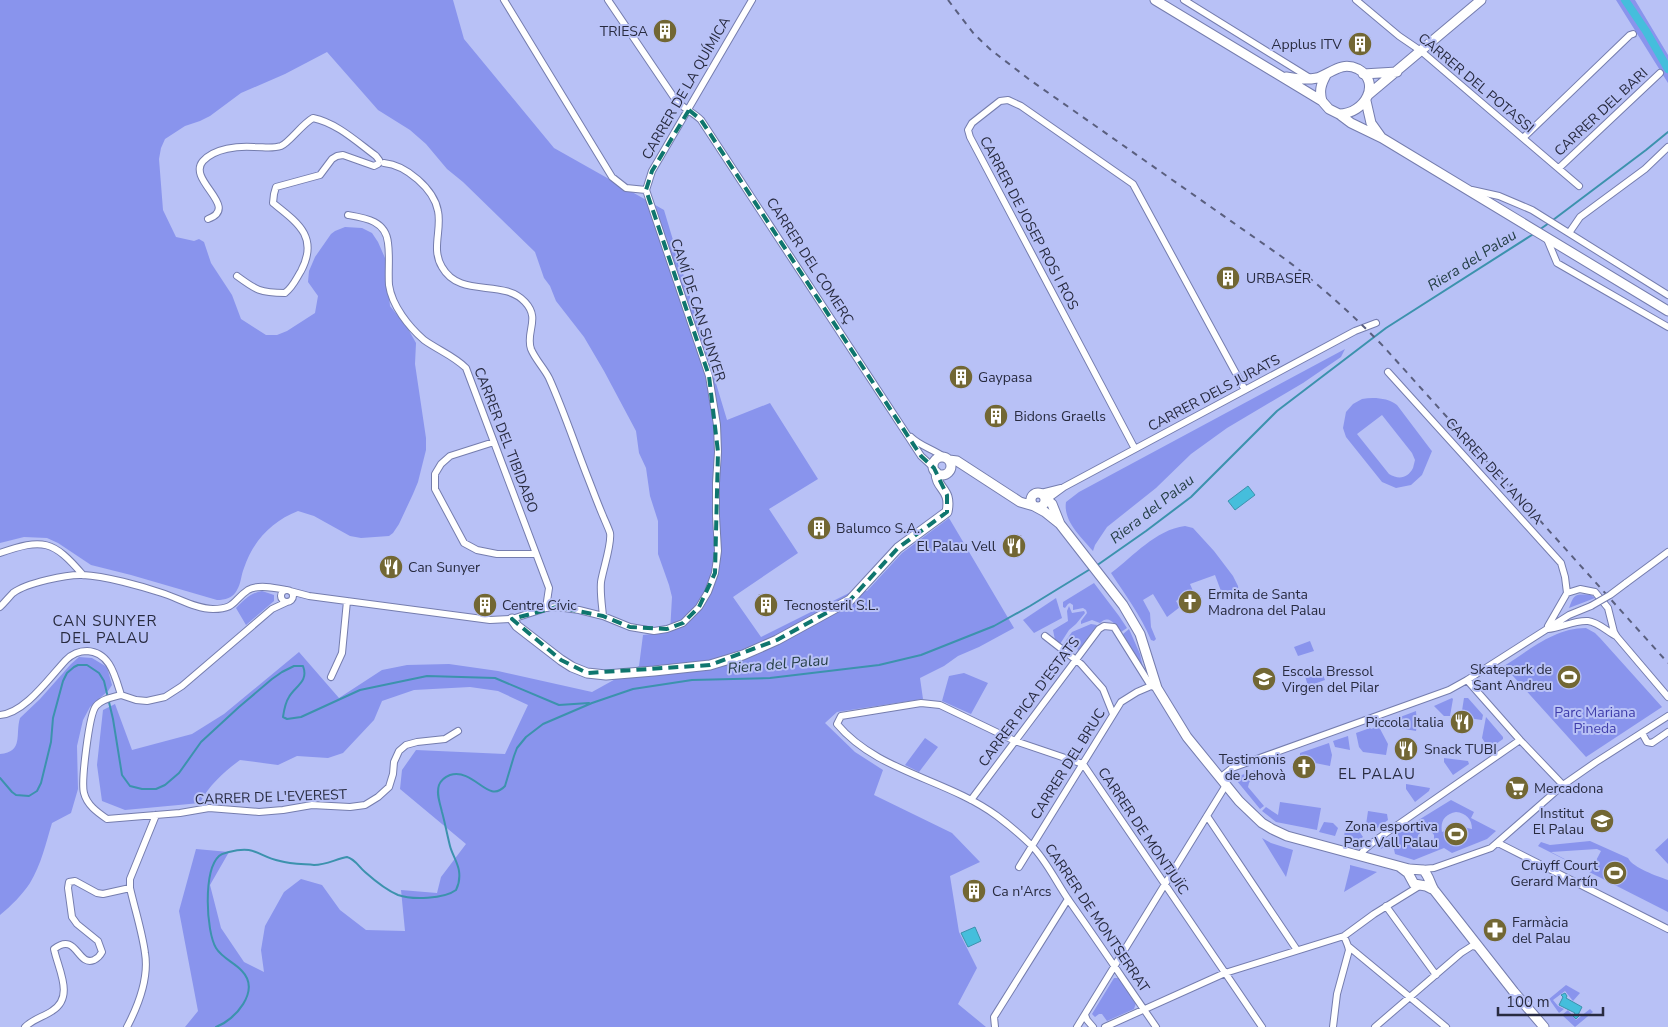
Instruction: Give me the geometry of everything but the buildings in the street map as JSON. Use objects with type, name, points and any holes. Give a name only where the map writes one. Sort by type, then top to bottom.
[{"type":"street","points":[[504,0],[612,177],[626,188],[646,190]]},
{"type":"street","name":"CARRER DEL COMERÇ","points":[[608,0],[675,99],[682,108],[688,110],[701,120],[921,456],[943,467]]},
{"type":"street","name":"CARRER DE LA QUÍMICA","points":[[646,190],[652,171],[752,0]]},
{"type":"street","points":[[1155,0],[1322,101],[1329,109],[1351,123],[1382,138],[1668,311]]},
{"type":"street","points":[[1184,0],[1311,79]]},
{"type":"street","name":"CARRER DEL POTASSI","points":[[1356,0],[1399,36],[1421,51],[1579,186]]},
{"type":"street","points":[[1339,114],[1354,111],[1481,0]]},
{"type":"street","points":[[1522,138],[1633,34]]},
{"type":"street","points":[[1281,76],[1294,79],[1311,79],[1326,74],[1333,69],[1347,66],[1356,68],[1363,74],[1368,84],[1367,98],[1371,123],[1382,138]]},
{"type":"street","points":[[1363,74],[1397,72]]},
{"type":"street","name":"CARRER DEL BARI","points":[[1559,168],[1660,73]]},
{"type":"street","points":[[1322,101],[1320,95],[1321,87],[1326,74]]},
{"type":"street","name":"CARRER DE JOSEP ROS I ROS","points":[[1135,449],[970,137],[968,130],[972,123],[1000,101],[1008,100],[1021,106],[1133,184],[1245,390]]},
{"type":"street","points":[[0,607],[14,593],[34,584],[83,575],[161,592],[199,607],[210,609],[222,609],[233,606],[248,590],[256,588],[490,620],[512,619],[546,608],[557,607],[603,616],[601,583],[610,535],[548,377],[531,350],[529,340],[533,316],[530,308],[524,301],[507,291],[467,286],[449,276],[441,265],[436,249],[438,210],[433,199],[418,178],[397,165],[381,162],[352,138],[324,121],[313,118],[304,123],[283,145],[269,148],[239,147],[222,150],[206,158],[201,163],[199,171],[219,205],[218,212],[214,217],[208,219]]},
{"type":"street","points":[[1569,233],[1580,217],[1644,169],[1668,147]]},
{"type":"street","points":[[237,276],[255,289],[270,293],[285,293],[294,284],[306,261],[308,245],[306,236],[293,219],[273,203],[276,187],[320,176],[332,159],[337,156],[343,155],[374,166],[381,162]]},
{"type":"street","points":[[1466,188],[1499,196],[1532,210],[1668,296]]},
{"type":"street","name":"CAMÍ DE CAN SUNYER","points":[[603,616],[630,627],[654,631],[667,629],[683,623],[700,607],[708,592],[715,573],[718,551],[716,483],[718,452],[709,376],[646,190]]},
{"type":"street","name":"CARRER DEL TIBIDABO","points":[[348,215],[371,219],[380,225],[388,236],[389,284],[391,295],[397,308],[406,321],[424,339],[458,360],[466,368],[549,588],[546,608]]},
{"type":"street","points":[[1547,239],[1556,263],[1668,327]]},
{"type":"street","name":"CARRER DELS JURATS","points":[[1043,497],[1355,331],[1376,323]]},
{"type":"street","name":"CARRER DE L'ANOIA","points":[[1388,372],[1561,563],[1567,593]]},
{"type":"street","name":"CARRER DEL COMERÇ","points":[[512,619],[517,626],[561,660],[572,667],[588,673],[606,674],[682,669],[710,665],[743,655],[776,640],[850,600],[898,548],[947,512],[949,503],[945,490],[939,484],[943,467],[932,449],[917,442],[904,430]]},
{"type":"street","points":[[494,442],[450,456],[441,464],[435,474],[435,488],[464,543],[477,550],[497,554],[536,554]]},
{"type":"street","points":[[943,467],[958,466],[967,468],[1004,492],[1028,505],[1034,506],[1060,524]]},
{"type":"street","name":"CARRER DELS JURATS","points":[[1043,497],[1055,493],[1064,487]]},
{"type":"street","points":[[1004,492],[1043,497]]},
{"type":"street","points":[[1034,506],[1031,500],[1043,497]]},
{"type":"street","points":[[1043,497],[1060,524],[1123,605],[1140,634],[1154,687],[1187,737],[1254,815],[1272,829],[1287,836],[1410,868],[1434,868],[1491,848],[1563,785],[1668,716]]},
{"type":"street","points":[[0,553],[22,545],[36,543],[50,545],[58,549],[83,575]]},
{"type":"street","points":[[1077,1027],[1207,816],[1230,769],[1449,690],[1569,614],[1591,606],[1610,595],[1668,552]]},
{"type":"street","points":[[270,589],[287,600],[309,596]]},
{"type":"street","points":[[1546,629],[1567,593],[1580,590],[1595,592],[1608,608],[1617,637],[1668,697]]},
{"type":"street","points":[[0,715],[10,714],[28,701],[71,655],[79,651],[101,654],[109,663],[115,675],[121,695],[147,701],[165,697],[182,686],[272,609],[293,596],[288,591]]},
{"type":"street","points":[[287,600],[282,594],[288,591]]},
{"type":"street","points":[[331,677],[342,653],[347,601]]},
{"type":"street","points":[[1546,629],[1588,621],[1617,637]]},
{"type":"street","name":"CARRER PICA D'ESTATS","points":[[971,800],[1099,629],[1104,626],[1114,627],[1154,687]]},
{"type":"street","points":[[1045,636],[1081,664],[1103,689],[1113,714]]},
{"type":"street","points":[[1467,680],[1563,785]]},
{"type":"street","name":"CARRER DEL BRUC","points":[[1019,868],[1121,702],[1137,692],[1154,687]]},
{"type":"street","name":"CARRER DE L'EVEREST","points":[[121,695],[96,706],[91,718],[86,746],[83,792],[91,806],[107,819],[180,813],[209,808],[259,812],[312,805],[350,808],[365,805],[389,787],[394,762],[399,752],[406,745],[445,739],[458,731]]},
{"type":"street","name":"CARRER DE MONTJUÏC","points":[[838,720],[841,716],[851,713],[921,703],[940,706],[1015,741],[1083,764],[1262,1027]]},
{"type":"street","name":"CARRER DE MONTSERRAT","points":[[838,720],[837,724],[846,735],[888,762],[971,800],[997,816],[1032,846],[1156,1027]]},
{"type":"street","points":[[1642,733],[1647,742],[1652,743],[1668,732]]},
{"type":"street","points":[[1361,854],[1376,840],[1520,740]]},
{"type":"street","points":[[127,1027],[146,972],[146,954],[130,888],[130,879],[156,815]]},
{"type":"street","points":[[1207,816],[1297,950]]},
{"type":"street","points":[[1498,842],[1668,929]]},
{"type":"street","points":[[1398,865],[1434,890],[1544,1027]]},
{"type":"street","points":[[1105,1027],[1225,973],[1344,936],[1386,906],[1410,893],[1434,868]]},
{"type":"street","points":[[1420,869],[1425,871],[1420,881],[1412,872],[1420,869]]},
{"type":"street","points":[[24,1027],[31,1021],[53,1011],[64,995],[64,982],[54,949],[60,945],[67,944],[72,946],[85,960],[90,961],[100,956],[102,952],[98,941],[77,924],[72,917],[68,888],[69,882],[75,880],[97,893],[103,894],[130,888]]},
{"type":"street","points":[[995,1027],[994,1017],[1068,899]]},
{"type":"street","points":[[1386,906],[1436,975]]},
{"type":"street","points":[[1333,1027],[1335,1009],[1349,950],[1344,936]]},
{"type":"street","points":[[1348,946],[1446,1027]]},
{"type":"street","points":[[1375,1027],[1466,949],[1472,946],[1478,947]]},
{"type":"street","points":[[1081,1027],[1084,1016]]},
{"type":"street","points":[[1084,1016],[1093,1027]]},
{"type":"highlighted area","points":[[689,110],[701,120],[921,456],[934,468],[947,495],[947,512],[898,548],[850,600],[777,640],[710,665],[587,673],[561,660],[512,619],[557,607],[603,616],[630,627],[667,629],[683,623],[699,607],[715,573],[718,452],[709,376],[646,190],[652,171]]},
{"type":"green space","points":[[0,0],[453,0],[464,39],[554,148],[664,210],[727,420],[770,403],[818,479],[769,509],[798,553],[733,597],[761,637],[851,592],[867,591],[902,553],[949,518],[1014,628],[958,656],[944,666],[920,678],[923,699],[837,712],[825,723],[855,752],[883,770],[874,795],[952,833],[980,862],[950,876],[959,932],[977,968],[958,1004],[986,1027],[185,1027],[198,1011],[179,911],[196,849],[229,852],[210,885],[221,928],[244,962],[264,972],[261,950],[265,926],[284,892],[301,879],[322,885],[340,910],[366,930],[405,931],[401,890],[437,893],[441,877],[466,844],[400,789],[402,770],[416,750],[505,754],[528,705],[498,691],[470,687],[414,690],[382,701],[374,720],[343,753],[328,758],[297,756],[278,765],[240,760],[217,779],[200,803],[125,810],[102,801],[97,765],[103,710],[115,704],[132,750],[192,734],[224,714],[299,652],[339,698],[382,670],[407,665],[449,664],[498,671],[592,692],[639,666],[643,635],[670,632],[672,597],[658,554],[658,521],[650,496],[646,468],[639,453],[636,431],[584,337],[556,301],[550,286],[544,278],[535,252],[463,182],[447,169],[426,144],[410,130],[378,110],[327,52],[285,74],[241,93],[210,116],[185,126],[165,139],[159,159],[163,210],[176,237],[194,241],[199,239],[204,242],[211,263],[232,295],[241,319],[266,335],[277,335],[287,331],[315,313],[318,296],[308,282],[309,271],[315,257],[331,234],[345,227],[362,228],[372,233],[385,258],[390,306],[407,327],[416,343],[415,364],[426,438],[426,450],[418,482],[399,524],[389,536],[361,538],[350,536],[314,516],[298,511],[280,520],[265,533],[248,558],[235,593],[228,598],[220,600],[91,565],[47,538],[24,537],[0,543]]},
{"type":"green space","points":[[1616,0],[1635,0],[1668,55],[1668,83]]},
{"type":"green space","points":[[1345,349],[1341,357],[1303,383],[1227,428],[1191,454],[1156,488],[1107,527],[1093,551],[1070,522],[1067,516],[1066,502],[1079,492]]},
{"type":"green space","points":[[1371,398],[1385,399],[1397,405],[1432,451],[1422,475],[1411,485],[1396,488],[1382,482],[1346,437],[1343,428],[1346,412],[1353,404],[1362,399]],"holes":[[[1382,415],[1412,453],[1415,460],[1409,474],[1403,477],[1393,476],[1389,474],[1357,434]]]},
{"type":"green space","points":[[1185,526],[1193,528],[1214,551],[1233,576],[1238,586],[1239,596],[1233,601],[1224,599],[1215,575],[1190,584],[1193,591],[1176,601],[1180,607],[1167,617],[1153,594],[1143,600],[1150,613],[1151,627],[1156,639],[1154,641],[1151,640],[1137,613],[1111,573],[1154,538],[1174,528]]},
{"type":"green space","points":[[1094,583],[1127,628],[1121,632],[1114,623],[1106,619],[1100,623],[1092,620],[1081,624],[1087,613],[1086,610],[1083,608],[1073,610],[1073,605],[1070,603],[1065,608],[1063,607],[1063,602]]},
{"type":"green space","points":[[262,591],[274,595],[274,601],[246,625],[236,608],[251,595]]},
{"type":"green space","points":[[1591,595],[1595,598],[1569,608],[1574,597]]},
{"type":"green space","points":[[1056,598],[1062,618],[1034,633],[1023,620]]},
{"type":"green space","points":[[1069,606],[1072,613],[1084,611],[1085,613],[1069,630],[1060,644],[1055,640],[1053,630],[1068,621],[1067,611]]},
{"type":"green space","points":[[1091,624],[1097,625],[1078,651],[1076,642],[1071,645],[1074,655],[1062,646],[1072,632]]},
{"type":"green space","name":"Parc Mariana Pineda","points":[[1586,628],[1600,638],[1662,707],[1586,757],[1504,666],[1553,636],[1574,629]]},
{"type":"green space","points":[[1129,629],[1140,654],[1143,668],[1123,634]]},
{"type":"green space","points":[[1310,641],[1314,651],[1298,656],[1294,647]]},
{"type":"green space","points":[[79,657],[92,658],[107,667],[112,685],[90,707],[83,720],[77,746],[78,789],[71,813],[52,823],[34,876],[23,892],[0,915],[0,754],[13,750],[16,746],[20,718]]},
{"type":"green space","points":[[1321,670],[1325,680],[1308,686],[1305,676]]},
{"type":"green space","points":[[964,673],[988,683],[971,714],[942,701],[949,676]]},
{"type":"green space","points":[[1452,698],[1450,716],[1444,716],[1434,706]]},
{"type":"green space","points":[[1464,698],[1468,698],[1483,715],[1482,720],[1461,717]]},
{"type":"green space","points":[[1416,711],[1416,731],[1388,726],[1387,722]]},
{"type":"green space","points":[[1486,717],[1503,737],[1503,739],[1489,749],[1482,738]]},
{"type":"green space","points":[[1378,725],[1388,744],[1386,755],[1363,752],[1359,747],[1356,733],[1377,727]]},
{"type":"green space","points":[[1348,736],[1350,750],[1335,747],[1333,741]]},
{"type":"green space","points":[[925,738],[938,747],[919,772],[905,765]]},
{"type":"green space","points":[[1329,743],[1332,755],[1330,766],[1300,760],[1300,753]]},
{"type":"green space","points":[[1444,758],[1468,761],[1469,764],[1453,775],[1444,762]]},
{"type":"green space","points":[[1258,769],[1248,787],[1264,806],[1260,809],[1237,781],[1239,776]]},
{"type":"green space","points":[[1406,784],[1430,788],[1429,791],[1415,802],[1406,789]]},
{"type":"green space","points":[[1451,800],[1474,812],[1471,818],[1496,831],[1487,839],[1452,853],[1444,848],[1414,860],[1395,854],[1392,840],[1381,849],[1378,845]],"holes":[[[1456,812],[1468,817],[1472,829],[1457,826],[1442,832],[1444,819],[1449,814]],[[1423,830],[1431,831],[1434,835],[1434,840],[1429,846],[1422,845],[1418,841],[1418,835]]]},
{"type":"green space","name":"Zona esportiva Parc Vall Palau","points":[[1280,802],[1321,808],[1317,830],[1276,822],[1262,811],[1266,807],[1278,815]]},
{"type":"green space","points":[[1368,811],[1387,814],[1388,820],[1373,831],[1370,831],[1366,825]]},
{"type":"green space","points":[[1324,822],[1333,823],[1338,828],[1335,836],[1319,832]]},
{"type":"green space","points":[[1351,826],[1357,828],[1363,837],[1357,841],[1344,838],[1345,830]]},
{"type":"green space","points":[[1262,838],[1293,850],[1286,877]]},
{"type":"green space","points":[[1668,838],[1668,864],[1655,850]]},
{"type":"green space","points":[[1590,841],[1628,858],[1635,865],[1646,871],[1668,880],[1668,912],[1538,846],[1541,842],[1550,845]],"holes":[[[1597,849],[1601,851],[1590,872],[1551,852]]]},
{"type":"green space","points":[[1350,865],[1377,872],[1344,892]]},
{"type":"green space","points":[[1114,978],[1119,978],[1136,1003],[1134,1009],[1107,1021],[1102,1014],[1095,1017],[1092,1014]]},
{"type":"green space","points":[[1566,985],[1580,993],[1573,1001],[1565,991],[1553,1000],[1564,1009],[1559,1013],[1549,999]]},
{"type":"green space","points":[[1590,1009],[1593,1012],[1575,1027],[1562,1015],[1568,1010],[1576,1020]]},
{"type":"shaded area","points":[[1248,486],[1255,495],[1235,510],[1228,501]]},
{"type":"shaded area","points":[[975,927],[981,941],[968,947],[961,933]]},
{"type":"shaded area","points":[[1565,993],[1566,998],[1582,1007],[1576,1019],[1573,1016],[1575,1013],[1559,1005],[1563,997],[1561,995]]},
{"type":"waterway","points":[[1625,0],[1668,69]]},
{"type":"waterway","name":"Riera del Palau","points":[[1553,220],[1668,132]]},
{"type":"waterway","name":"Riera del Palau","points":[[1539,230],[1549,223]]},
{"type":"waterway","name":"Riera del Palau","points":[[1096,566],[1191,497],[1277,411],[1386,328],[1535,233]]},
{"type":"waterway","points":[[216,1027],[231,1018],[238,1011],[247,996],[249,987],[242,971],[216,948],[210,929],[208,887],[210,874],[221,854],[238,850],[251,850],[284,862],[314,865],[347,857],[355,861],[380,885],[398,895],[419,898],[436,897],[451,893],[456,890],[459,883],[459,871],[450,846],[439,798],[438,788],[440,783],[450,775],[459,774],[467,776],[487,789],[499,791],[505,786],[517,748],[526,737],[543,724],[592,703],[633,689],[692,680],[770,678],[879,665],[921,655],[994,626],[1092,568]]},
{"type":"waterway","points":[[0,778],[16,795],[29,796],[37,791],[41,783],[51,742],[53,718],[63,681],[67,673],[78,665],[87,665],[99,673],[104,681],[113,719],[122,775],[130,786],[142,789],[156,789],[165,785],[179,773],[201,742],[272,679],[294,666],[303,666],[304,676],[284,709],[283,717],[287,719],[301,717],[360,690],[427,676],[495,678],[559,705],[589,703]]},
{"type":"railway","points":[[948,0],[974,34],[991,50],[1030,80],[1285,259],[1348,312],[1384,347],[1668,663]]},
{"type":"place","name":"TRIESA","points":[[665,31]]},
{"type":"place","name":"Applus ITV","points":[[1360,44]]},
{"type":"place","name":"URBASER","points":[[1228,278]]},
{"type":"place","name":"Gaypasa","points":[[961,377]]},
{"type":"place","name":"Bidons Graells","points":[[996,416]]},
{"type":"place","name":"Balumco S.A.","points":[[819,528]]},
{"type":"place","name":"El Palau Vell","points":[[1014,546]]},
{"type":"place","name":"Can Sunyer","points":[[391,567]]},
{"type":"place","name":"Ermita de Santa Madrona del Palau","points":[[1190,602]]},
{"type":"place","name":"Centre Cívic","points":[[485,605]]},
{"type":"place","name":"Tecnosteril S.L.","points":[[766,605]]},
{"type":"place","name":"Skatepark de Sant Andreu","points":[[1569,677]]},
{"type":"place","name":"Escola Bressol Virgen del Pilar","points":[[1264,679]]},
{"type":"place","name":"Piccola Italia","points":[[1462,722]]},
{"type":"place","name":"Snack TUBI","points":[[1406,749]]},
{"type":"place","name":"Testimonis de Jehovà","points":[[1304,767]]},
{"type":"place","name":"Mercadona","points":[[1517,788]]},
{"type":"place","name":"Institut El Palau","points":[[1602,821]]},
{"type":"place","name":"Zona esportiva Parc Vall Palau","points":[[1456,834]]},
{"type":"place","name":"Cruyff Court Gerard Martín","points":[[1615,873]]},
{"type":"place","name":"Ca n'Arcs","points":[[974,891]]},
{"type":"place","name":"Farmàcia del Palau","points":[[1495,930]]},
{"type":"district","name":"CAN SUNYER DEL PALAU","points":[[105,630]]},
{"type":"district","name":"EL PALAU","points":[[1377,774]]}]
